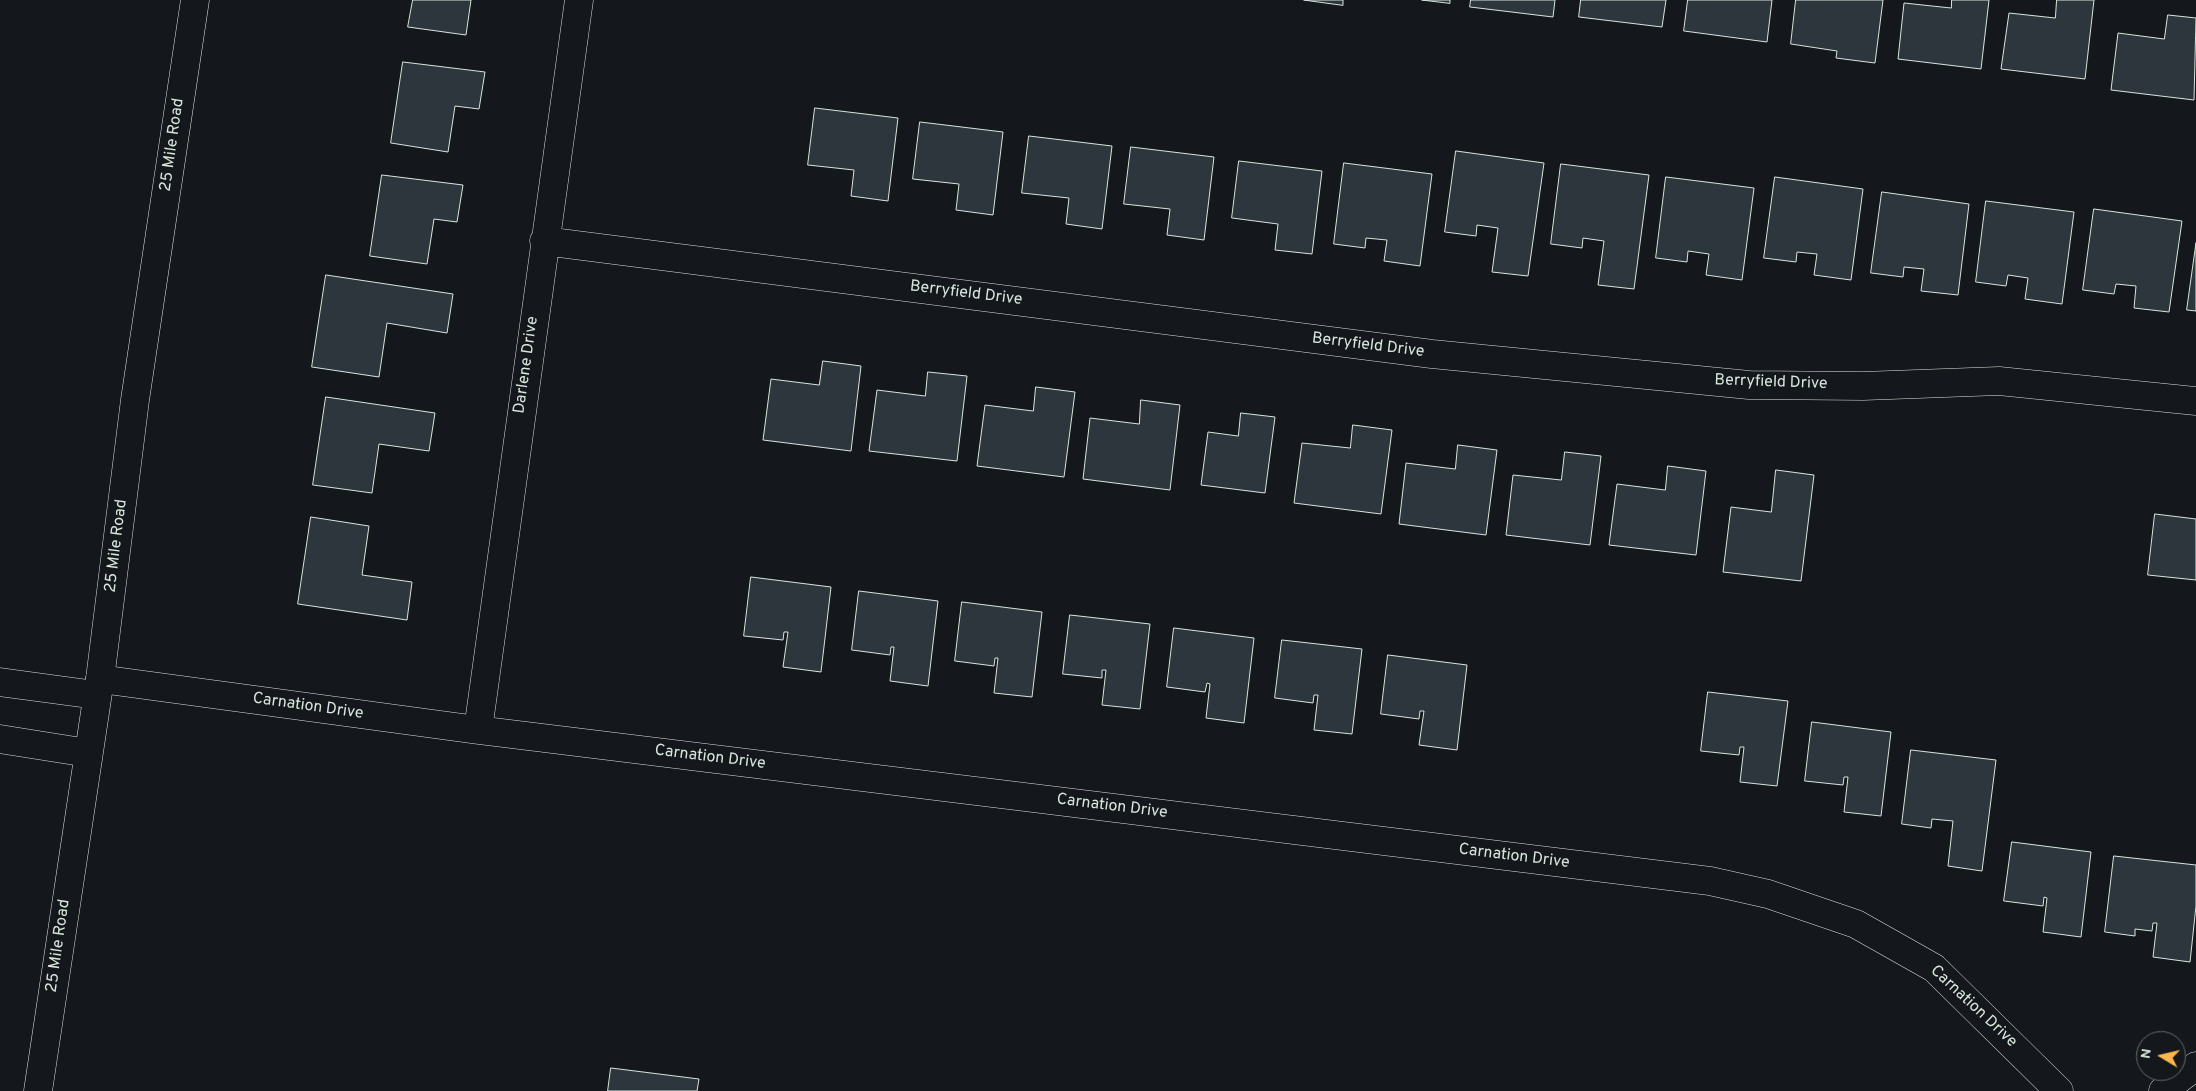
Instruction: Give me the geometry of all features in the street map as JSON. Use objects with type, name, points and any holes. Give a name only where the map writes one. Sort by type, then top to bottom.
[{"type":"street","name":"25 Mile Road","points":[[38,1091],[98,687],[135,400],[195,0]]},
{"type":"street","name":"Darlene Drive","points":[[478,730],[544,240],[579,0]]},
{"type":"street","name":"Berryfield Drive","points":[[544,240],[1432,354],[1749,385],[1863,386],[1999,381],[2196,401]]},
{"type":"street","name":"Carnation Drive","points":[[0,682],[98,687],[478,730],[1710,881],[1768,894],[1856,924],[1934,968],[2059,1091]]},
{"type":"street","points":[[0,739],[88,753]]},
{"type":"street","points":[[2163,1091],[2196,1066]]},
{"type":"building","points":[[413,0],[471,0],[466,35],[408,27]]},
{"type":"building","points":[[1304,0],[1343,0],[1343,5]]},
{"type":"building","points":[[1422,0],[1450,0],[1450,3]]},
{"type":"building","points":[[1471,0],[1555,0],[1553,17],[1470,7]]},
{"type":"building","points":[[1581,0],[1666,0],[1662,27],[1579,17]]},
{"type":"building","points":[[1688,0],[1772,0],[1767,42],[1684,31]]},
{"type":"building","points":[[1796,0],[1883,0],[1875,63],[1836,58],[1837,51],[1791,44]]},
{"type":"building","points":[[1952,0],[1989,0],[1981,69],[1898,59],[1904,3],[1951,8]]},
{"type":"building","points":[[2057,0],[2094,0],[2085,79],[2001,69],[2009,13],[2055,18]]},
{"type":"building","points":[[2168,15],[2196,18],[2194,100],[2111,90],[2118,33],[2164,39]]},
{"type":"building","points":[[403,62],[485,72],[479,109],[455,106],[448,152],[391,143]]},
{"type":"building","points":[[815,108],[898,118],[888,201],[851,196],[854,170],[808,165]]},
{"type":"building","points":[[920,122],[1003,132],[993,215],[956,210],[959,184],[913,179]]},
{"type":"building","points":[[1029,136],[1112,146],[1102,229],[1066,224],[1069,198],[1022,193]]},
{"type":"building","points":[[1131,147],[1214,157],[1204,240],[1167,235],[1170,209],[1124,204]]},
{"type":"building","points":[[1456,151],[1544,163],[1528,276],[1492,272],[1498,228],[1477,225],[1476,236],[1445,232]]},
{"type":"building","points":[[1239,161],[1322,171],[1312,254],[1275,250],[1278,224],[1232,218]]},
{"type":"building","points":[[1344,163],[1432,174],[1420,266],[1384,261],[1387,240],[1366,238],[1365,248],[1334,244]]},
{"type":"building","points":[[1561,164],[1649,175],[1634,289],[1598,285],[1604,241],[1583,238],[1582,248],[1551,244]]},
{"type":"building","points":[[382,175],[463,185],[457,222],[434,219],[427,264],[370,256]]},
{"type":"building","points":[[1666,177],[1754,188],[1742,280],[1706,275],[1709,254],[1688,251],[1687,262],[1656,258]]},
{"type":"building","points":[[1775,177],[1863,189],[1851,280],[1814,275],[1817,254],[1797,252],[1796,262],[1764,258]]},
{"type":"building","points":[[1882,192],[1969,204],[1958,295],[1921,291],[1924,269],[1904,267],[1903,277],[1871,273]]},
{"type":"building","points":[[1986,201],[2074,212],[2062,304],[2025,299],[2028,278],[2008,275],[2006,286],[1976,282]]},
{"type":"building","points":[[2094,209],[2182,221],[2169,312],[2134,308],[2136,286],[2116,284],[2114,294],[2083,290]]},
{"type":"building","points":[[2196,243],[2196,311],[2187,310]]},
{"type":"building","points":[[326,275],[453,294],[447,333],[387,323],[379,377],[312,367]]},
{"type":"building","points":[[823,361],[861,366],[851,451],[763,440],[771,379],[819,385]]},
{"type":"building","points":[[928,372],[967,376],[957,461],[869,451],[877,390],[925,396]]},
{"type":"building","points":[[1036,387],[1075,392],[1064,477],[977,466],[985,405],[1033,411]]},
{"type":"building","points":[[326,397],[435,413],[429,451],[379,444],[372,493],[313,485]]},
{"type":"building","points":[[1141,400],[1180,405],[1170,490],[1083,479],[1090,418],[1139,424]]},
{"type":"building","points":[[1241,413],[1275,417],[1265,493],[1201,485],[1208,432],[1238,436]]},
{"type":"building","points":[[1353,425],[1392,430],[1381,514],[1294,503],[1302,443],[1350,448]]},
{"type":"building","points":[[1458,445],[1497,450],[1486,535],[1399,524],[1406,463],[1455,469]]},
{"type":"building","points":[[1565,452],[1601,456],[1590,545],[1506,535],[1513,475],[1561,480]]},
{"type":"building","points":[[1668,466],[1706,471],[1696,555],[1609,545],[1617,484],[1665,490]]},
{"type":"building","points":[[1776,470],[1814,475],[1801,581],[1723,572],[1731,507],[1771,512]]},
{"type":"building","points":[[2155,514],[2196,519],[2196,580],[2148,575]]},
{"type":"building","points":[[311,517],[369,526],[362,575],[412,582],[407,620],[298,604]]},
{"type":"building","points":[[751,577],[831,587],[821,672],[783,667],[788,632],[784,632],[783,640],[744,636]]},
{"type":"building","points":[[859,591],[938,601],[928,686],[890,681],[894,647],[891,647],[890,655],[852,650]]},
{"type":"building","points":[[962,602],[1042,612],[1032,697],[994,693],[998,658],[995,658],[994,666],[955,661]]},
{"type":"building","points":[[1070,615],[1150,624],[1140,709],[1102,705],[1106,670],[1102,670],[1102,678],[1063,674]]},
{"type":"building","points":[[1174,628],[1254,638],[1244,723],[1206,718],[1210,684],[1207,683],[1205,692],[1167,687]]},
{"type":"building","points":[[1282,640],[1362,649],[1352,734],[1314,730],[1318,695],[1314,695],[1313,703],[1275,698]]},
{"type":"building","points":[[1388,655],[1467,665],[1457,750],[1419,745],[1424,711],[1420,711],[1419,719],[1381,714]]},
{"type":"building","points":[[1708,692],[1788,701],[1777,786],[1740,782],[1744,747],[1740,747],[1739,755],[1701,751]]},
{"type":"building","points":[[1812,722],[1891,732],[1881,816],[1844,812],[1848,777],[1844,777],[1843,785],[1805,781]]},
{"type":"building","points":[[1911,750],[1996,760],[1982,871],[1948,866],[1953,821],[1932,819],[1931,828],[1902,824]]},
{"type":"building","points":[[2012,842],[2091,852],[2081,937],[2043,932],[2047,898],[2044,897],[2043,906],[2004,901]]},
{"type":"building","points":[[2114,856],[2196,865],[2196,906],[2190,962],[2153,957],[2157,923],[2153,923],[2152,931],[2135,929],[2135,936],[2105,932]]},
{"type":"building","points":[[611,1068],[699,1079],[697,1091],[608,1091]]}]
